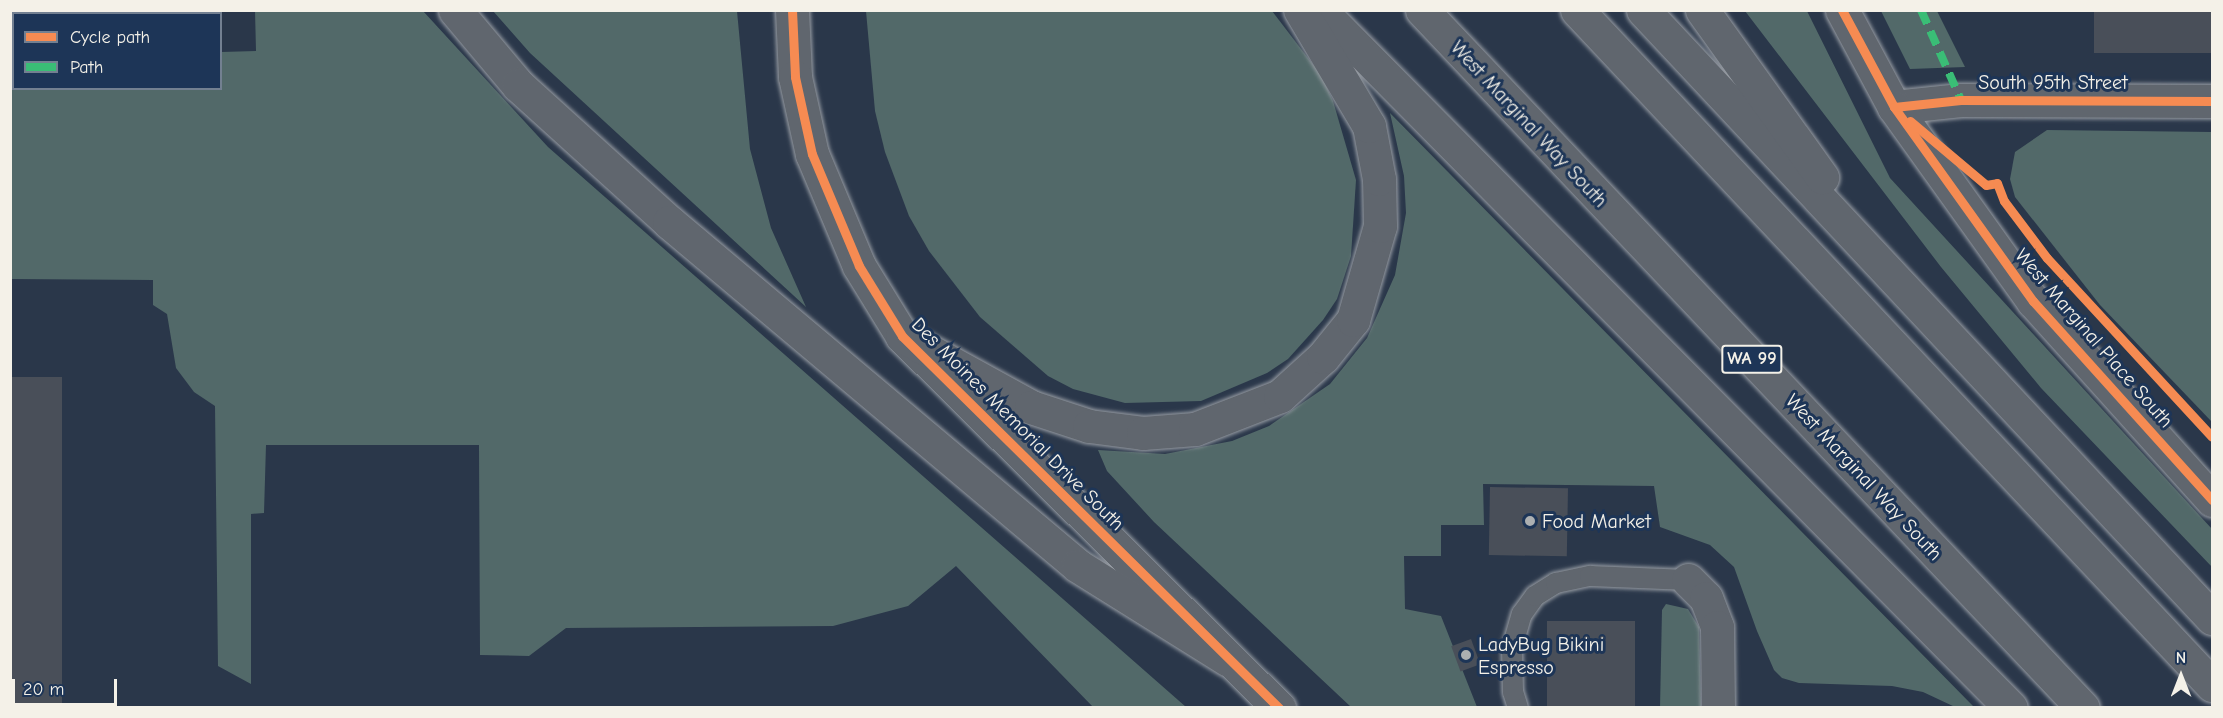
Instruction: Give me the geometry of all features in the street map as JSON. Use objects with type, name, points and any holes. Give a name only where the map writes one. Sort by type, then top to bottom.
[{"type":"main road","points":[[454,10],[518,85],[669,222],[1069,558],[1227,658]]},
{"type":"main road","name":"Des Moines Memorial Drive South","points":[[792,10],[795,77],[812,154],[860,266],[902,336],[1279,708]]},
{"type":"main road","points":[[902,336],[1031,407],[1089,426],[1143,433],[1195,429],[1280,396],[1323,357],[1353,320],[1380,226],[1379,179],[1369,126],[1300,10]]},
{"type":"main road","points":[[1320,10],[2011,708]]},
{"type":"main road","name":"West Marginal Way South","points":[[1422,10],[2083,708]]},
{"type":"main road","points":[[1576,10],[2212,685]]},
{"type":"main road","points":[[1643,10],[2212,618]]},
{"type":"main road","points":[[1702,10],[1906,293]]},
{"type":"main road","name":"West Marginal Place South","points":[[1842,10],[1894,107],[2033,301],[2212,500]]},
{"type":"main road","name":"South 95th Street","points":[[1894,107],[1961,100],[2212,101]]},
{"type":"main road","points":[[1688,580],[1706,598],[1718,627],[1718,708]]},
{"type":"lane","points":[[1518,708],[1513,692],[1512,648],[1522,614],[1535,596],[1556,583],[1590,576],[1688,580]]},
{"type":"green space","points":[[255,11],[423,11],[548,147],[1186,707],[1093,707],[956,566],[908,606],[833,626],[566,628],[529,656],[480,655],[479,445],[266,445],[264,513],[251,514],[251,684],[218,666],[215,406],[194,392],[176,368],[167,314],[153,305],[153,280],[11,279],[11,52],[12,90],[222,90],[222,52],[256,51]]},
{"type":"green space","points":[[493,11],[737,11],[750,149],[771,228],[806,307],[530,53]]},
{"type":"green space","points":[[866,11],[1272,11],[1321,75],[1333,101],[1356,180],[1351,256],[1337,299],[1323,320],[1288,359],[1267,373],[1201,401],[1125,403],[1073,389],[1048,376],[980,317],[929,251],[909,216],[885,152],[875,111]]},
{"type":"green space","points":[[1745,11],[1807,11],[1890,178],[2212,529],[2212,567],[2041,388],[1941,267]]},
{"type":"green space","points":[[1881,11],[1937,11],[1965,67],[1910,69]]},
{"type":"green space","points":[[1390,113],[1974,707],[1955,707],[1923,692],[1892,686],[1799,683],[1782,678],[1774,670],[1757,631],[1734,567],[1710,545],[1660,527],[1654,486],[1483,484],[1484,525],[1441,525],[1441,556],[1404,556],[1405,609],[1441,616],[1477,707],[1351,707],[1154,522],[1107,471],[1098,450],[1165,454],[1232,441],[1269,426],[1330,384],[1367,338],[1395,275],[1406,213],[1404,176]]},
{"type":"green space","points":[[2047,130],[2212,132],[2212,422],[2100,305],[2015,197],[2010,179],[2015,152]]},
{"type":"green space","points":[[1666,604],[1688,609],[1699,627],[1701,707],[1660,708],[1662,610]]},
{"type":"building","points":[[2094,10],[2212,10],[2212,53],[2094,53]]},
{"type":"building","points":[[10,377],[62,377],[62,708],[10,708]]},
{"type":"building","name":"Food Market","points":[[1490,487],[1568,488],[1567,556],[1489,555]]},
{"type":"building","points":[[1547,621],[1635,621],[1635,708],[1547,708]]},
{"type":"building","name":"LadyBug Bikini Espresso","points":[[1471,639],[1480,664],[1461,672],[1451,646]]},
{"type":"marked path","points":[[1921,10],[1961,100]]},
{"type":"cycle path","points":[[792,10],[795,77],[812,154],[859,266],[902,336],[1279,708]]},
{"type":"cycle path","points":[[1842,10],[1894,107],[2033,301],[2212,500]]},
{"type":"cycle path","points":[[1894,107],[1961,100],[2212,101]]},
{"type":"cycle path","points":[[1910,121],[1986,185],[1997,183],[2004,201],[2047,258],[2212,437]]},
{"type":"place","name":"Food Market","points":[[1530,521]]},
{"type":"place","name":"LadyBug Bikini Espresso","points":[[1466,655]]}]
